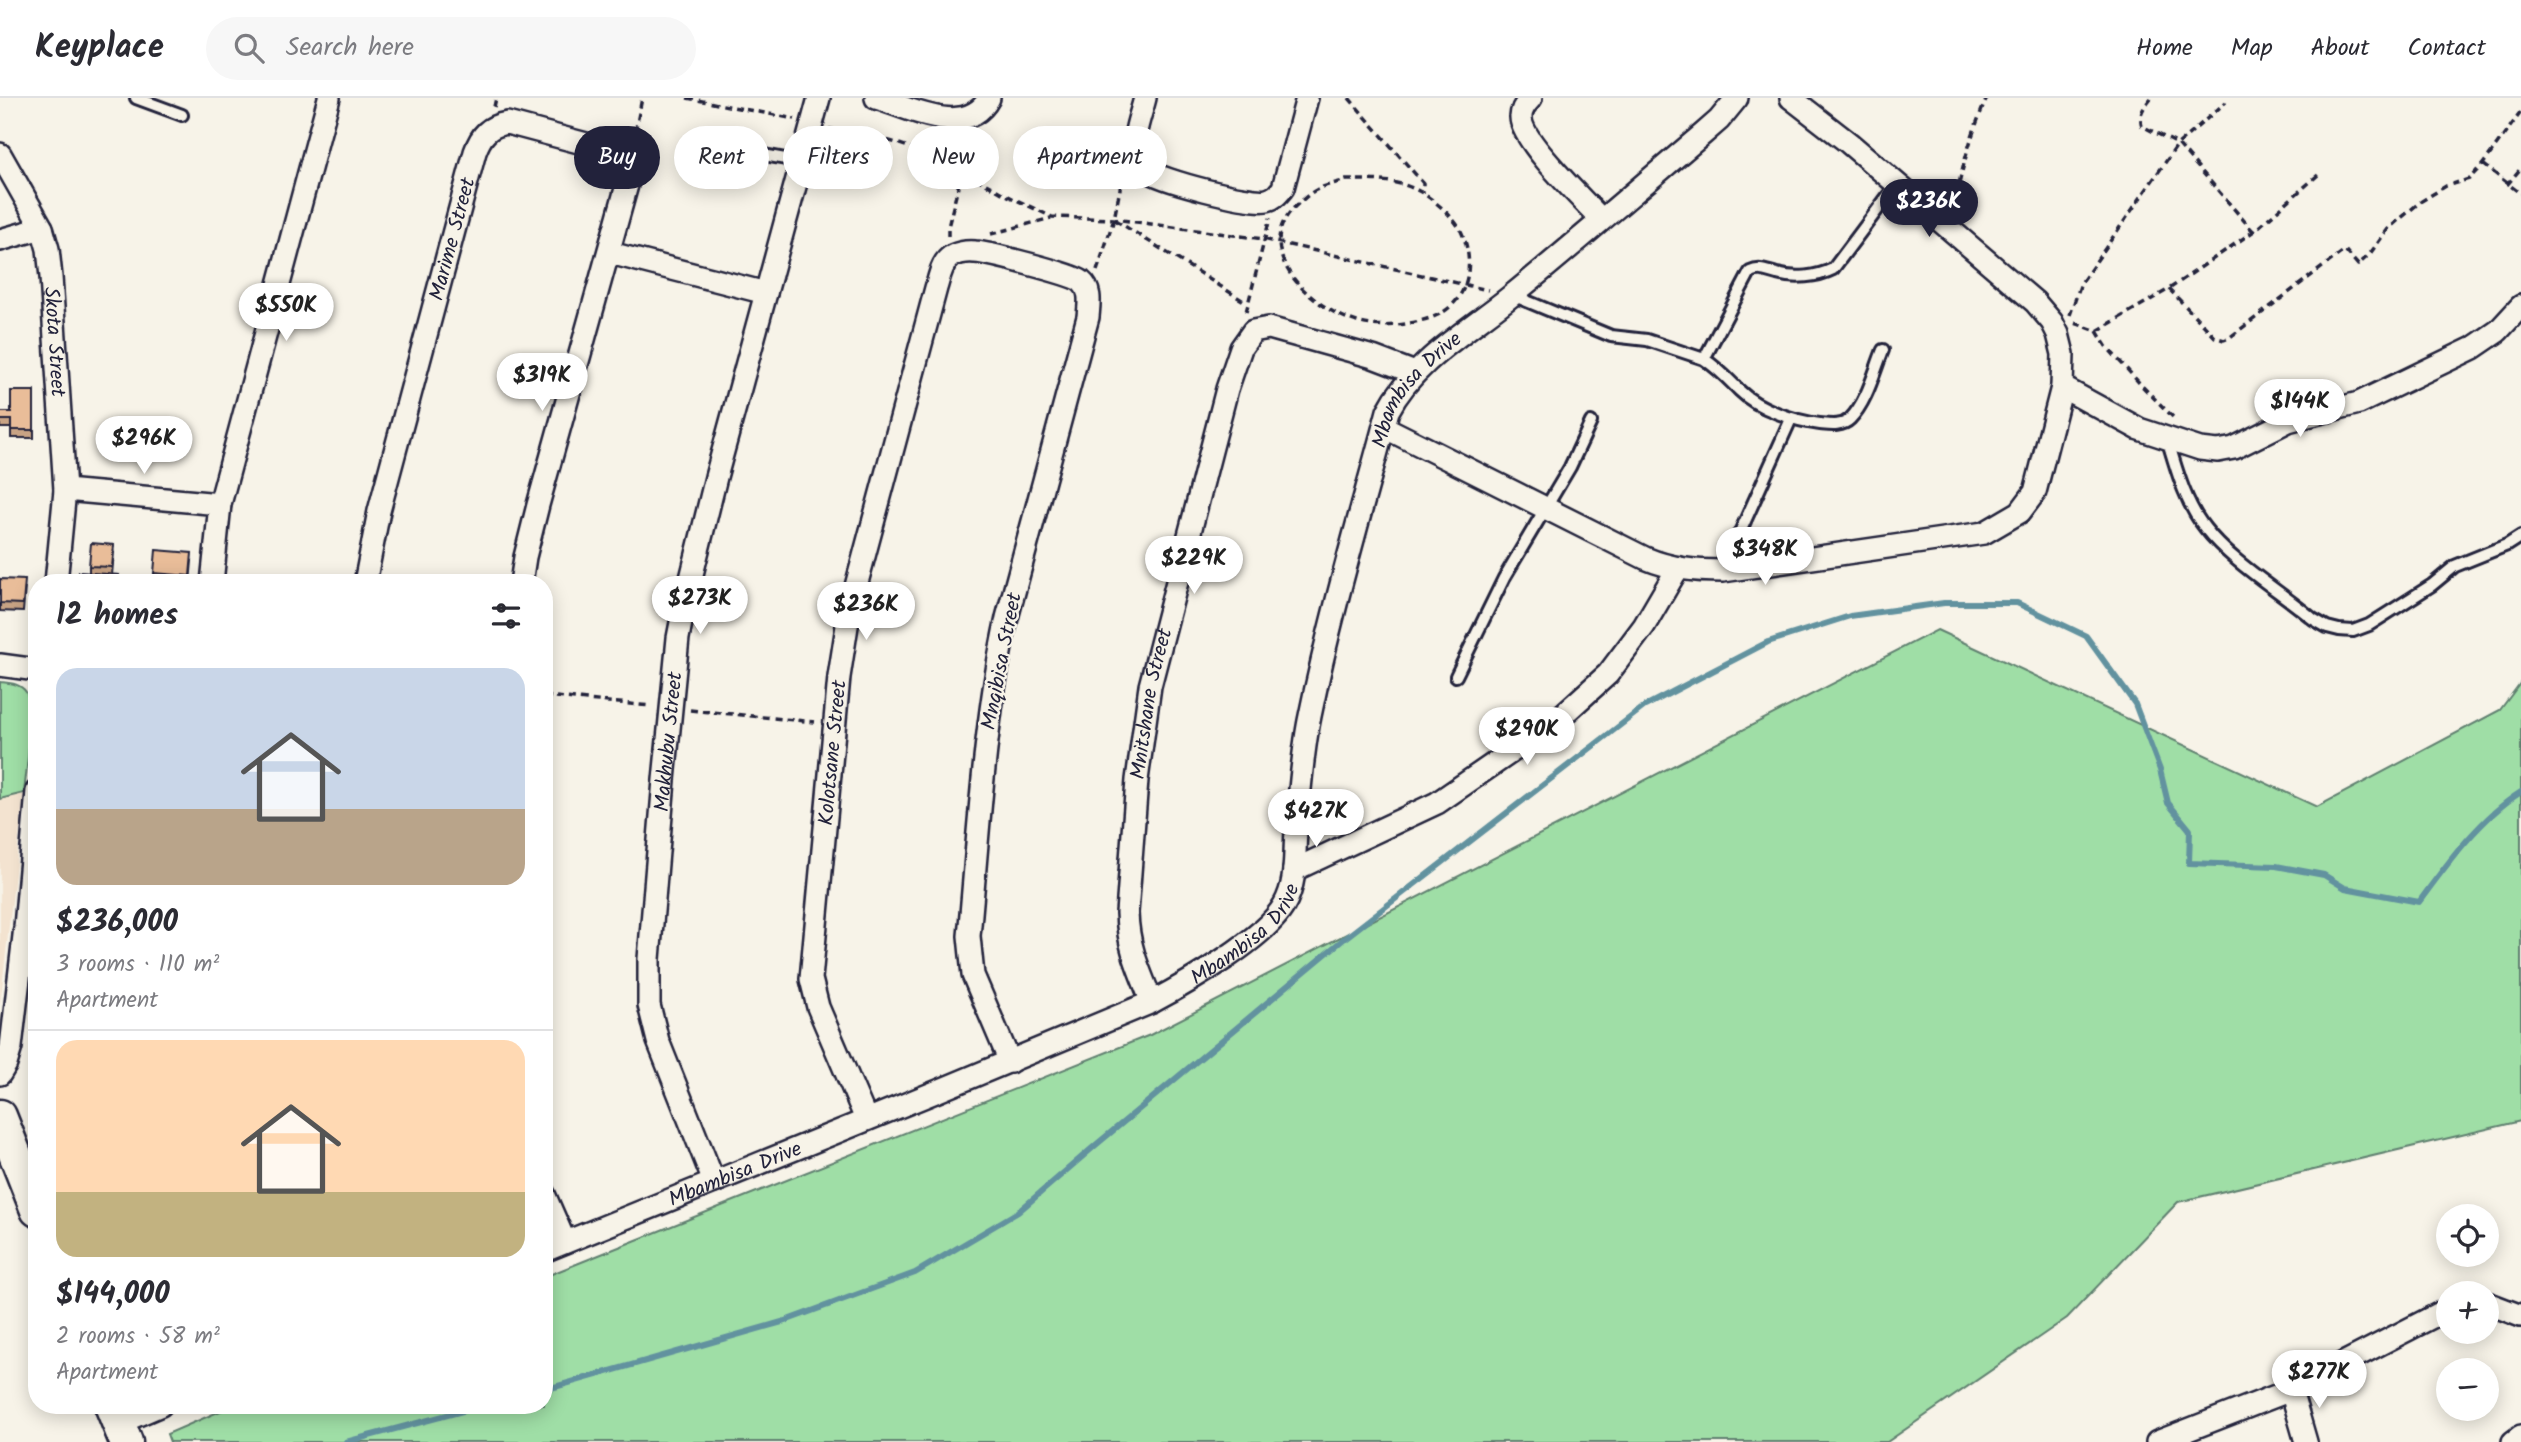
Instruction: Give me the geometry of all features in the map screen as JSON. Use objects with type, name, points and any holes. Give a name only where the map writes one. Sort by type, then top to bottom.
[{"type":"street","points":[[213,574],[220,504],[329,98]]},
{"type":"street","name":"Makhubu Street","points":[[812,126],[819,98]]},
{"type":"street","points":[[876,98],[937,117],[953,119],[974,115],[989,98]]},
{"type":"street","points":[[1139,126],[1146,98]]},
{"type":"street","points":[[1167,177],[1256,202],[1277,196],[1283,188],[1307,98]]},
{"type":"street","points":[[1531,98],[1523,108],[1521,118],[1525,134],[1564,181],[1601,219]]},
{"type":"street","name":"Mbambisa Drive","points":[[553,1247],[1152,1002],[1186,984],[1260,932],[1285,904],[1294,870],[1310,718],[1384,427],[1395,398],[1415,373],[1512,295],[1718,120],[1737,98]]},
{"type":"street","points":[[1384,427],[1645,558],[1678,568],[1723,571],[1984,533],[2020,512],[2035,492],[2062,387],[2063,354],[2052,322],[2014,282],[1791,98]]},
{"type":"street","name":"Marime Street","points":[[367,574],[379,511],[479,141],[491,127],[507,123],[574,141]]},
{"type":"street","name":"Skota Street","points":[[0,154],[42,228],[48,248],[65,490],[57,574]]},
{"type":"street","points":[[522,574],[535,518],[626,189]]},
{"type":"street","name":"Makhubu Street","points":[[714,1182],[658,1041],[649,1006],[649,959],[667,756],[684,607],[795,189]]},
{"type":"street","points":[[0,240],[42,228]]},
{"type":"street","points":[[949,258],[975,251],[1066,274],[1080,281],[1088,290]]},
{"type":"street","points":[[610,253],[766,293]]},
{"type":"street","name":"Kolotsane Street","points":[[866,1119],[818,1007],[811,979],[839,677],[855,590],[936,288],[949,258]]},
{"type":"street","name":"Mnqibisa Street","points":[[1010,1062],[973,975],[970,959],[969,936],[987,730],[1007,618],[1088,317],[1088,290]]},
{"type":"street","points":[[2062,387],[2138,429],[2200,449],[2218,451],[2234,448],[2288,421],[2359,403],[2473,348],[2498,331],[2521,306]]},
{"type":"street","points":[[1248,335],[1253,331],[1269,328],[1373,357],[1415,373]]},
{"type":"street","name":"Mnitshane Street","points":[[1152,1002],[1132,954],[1127,913],[1137,780],[1150,686],[1158,646],[1227,389],[1248,335]]},
{"type":"street","points":[[65,490],[220,504]]},
{"type":"street","points":[[1294,870],[1437,803],[1556,721],[1608,674],[1644,626],[1678,568]]},
{"type":"street","points":[[0,665],[28,669]]},
{"type":"street","points":[[0,1074],[11,1046],[28,893]]},
{"type":"street","points":[[0,1116],[28,1187]]},
{"type":"street","points":[[553,1215],[565,1242]]},
{"type":"street","points":[[2499,1308],[2521,1316]]},
{"type":"street","points":[[2157,1442],[2291,1390],[2436,1315]]},
{"type":"street","points":[[2291,1390],[2306,1442]]},
{"type":"street","points":[[119,1423],[140,1414]]},
{"type":"street","points":[[2512,1442],[2521,1436]]},
{"type":"lane","points":[[136,98],[182,115]]},
{"type":"lane","points":[[1704,359],[1750,272],[1761,269],[1779,275],[1810,276],[1824,274],[1833,269],[1896,185]]},
{"type":"lane","points":[[1512,295],[1611,336],[1647,340],[1704,359],[1724,373],[1750,399],[1791,419],[1832,425],[1849,421],[1857,410],[1883,350]]},
{"type":"lane","points":[[1723,571],[1791,419]]},
{"type":"lane","points":[[1456,676],[1504,578],[1570,467],[1591,422]]},
{"type":"lane","points":[[2167,438],[2179,478],[2204,528],[2231,556],[2327,627],[2353,631],[2368,625],[2432,585],[2455,566],[2507,545],[2521,536]]},
{"type":"path","points":[[636,126],[642,98]]},
{"type":"path","points":[[687,98],[871,135],[907,146]]},
{"type":"path","points":[[1349,98],[1423,183],[1423,193]]},
{"type":"path","points":[[1952,232],[1962,169],[1975,124],[1987,98]]},
{"type":"path","points":[[2151,98],[2141,113],[2142,126],[2178,144],[2254,231]]},
{"type":"path","points":[[2200,449],[2106,346],[2097,331],[2069,321],[2073,301],[2081,283],[2178,144],[2226,102]]},
{"type":"path","points":[[2169,289],[2202,325],[2224,340],[2345,250],[2358,265],[2388,229],[2420,202],[2446,186],[2469,179],[2521,112]]},
{"type":"path","points":[[972,126],[974,115]]},
{"type":"path","points":[[2483,164],[2521,194]]},
{"type":"path","points":[[2507,185],[2521,168]]},
{"type":"path","points":[[2097,331],[2169,289],[2254,231],[2318,175]]},
{"type":"path","points":[[1346,180],[1398,183],[1423,193],[1460,229],[1468,254],[1466,285],[1455,305],[1438,316],[1413,324],[1360,323],[1336,314],[1314,301],[1301,289],[1282,258],[1280,242],[1283,221],[1315,190],[1346,180]]},
{"type":"path","points":[[949,258],[948,227],[958,189]]},
{"type":"path","points":[[995,189],[1052,218]]},
{"type":"path","points":[[1088,290],[1099,266],[1120,189]]},
{"type":"path","points":[[1248,335],[1245,319],[1247,303],[1277,196]]},
{"type":"path","points":[[987,234],[1052,218],[1114,219],[1280,242],[1512,295]]},
{"type":"path","points":[[1114,219],[1247,303]]},
{"type":"shaded area","points":[[24,793],[0,1005],[0,799]]},
{"type":"green space","points":[[1937,630],[2317,807],[2500,710],[2521,682],[2521,1121],[2178,1202],[2067,1318],[1887,1442],[170,1442],[167,1434],[213,1414],[553,1414],[553,1273],[1150,1035]]},
{"type":"green space","points":[[0,682],[18,685],[26,692],[28,756],[24,793],[0,799]]},
{"type":"building","points":[[11,391],[34,391],[34,430],[11,430],[11,420],[0,420],[0,412],[11,412]]},
{"type":"building","points":[[91,543],[114,545],[112,567],[89,566]]},
{"type":"building","points":[[156,550],[192,553],[190,574],[154,573]]},
{"type":"building","points":[[0,579],[25,580],[23,604],[0,603]]},
{"type":"waterway","points":[[553,1387],[782,1322],[915,1273],[1018,1212],[1345,938],[1645,706],[1768,642],[1850,616],[1944,603],[2017,603],[2086,636],[2135,704],[2160,770],[2168,803],[2190,830],[2189,863],[2276,866],[2324,875],[2345,888],[2419,902],[2478,828],[2521,792]]},
{"type":"waterway","points":[[346,1442],[451,1414]]}]
